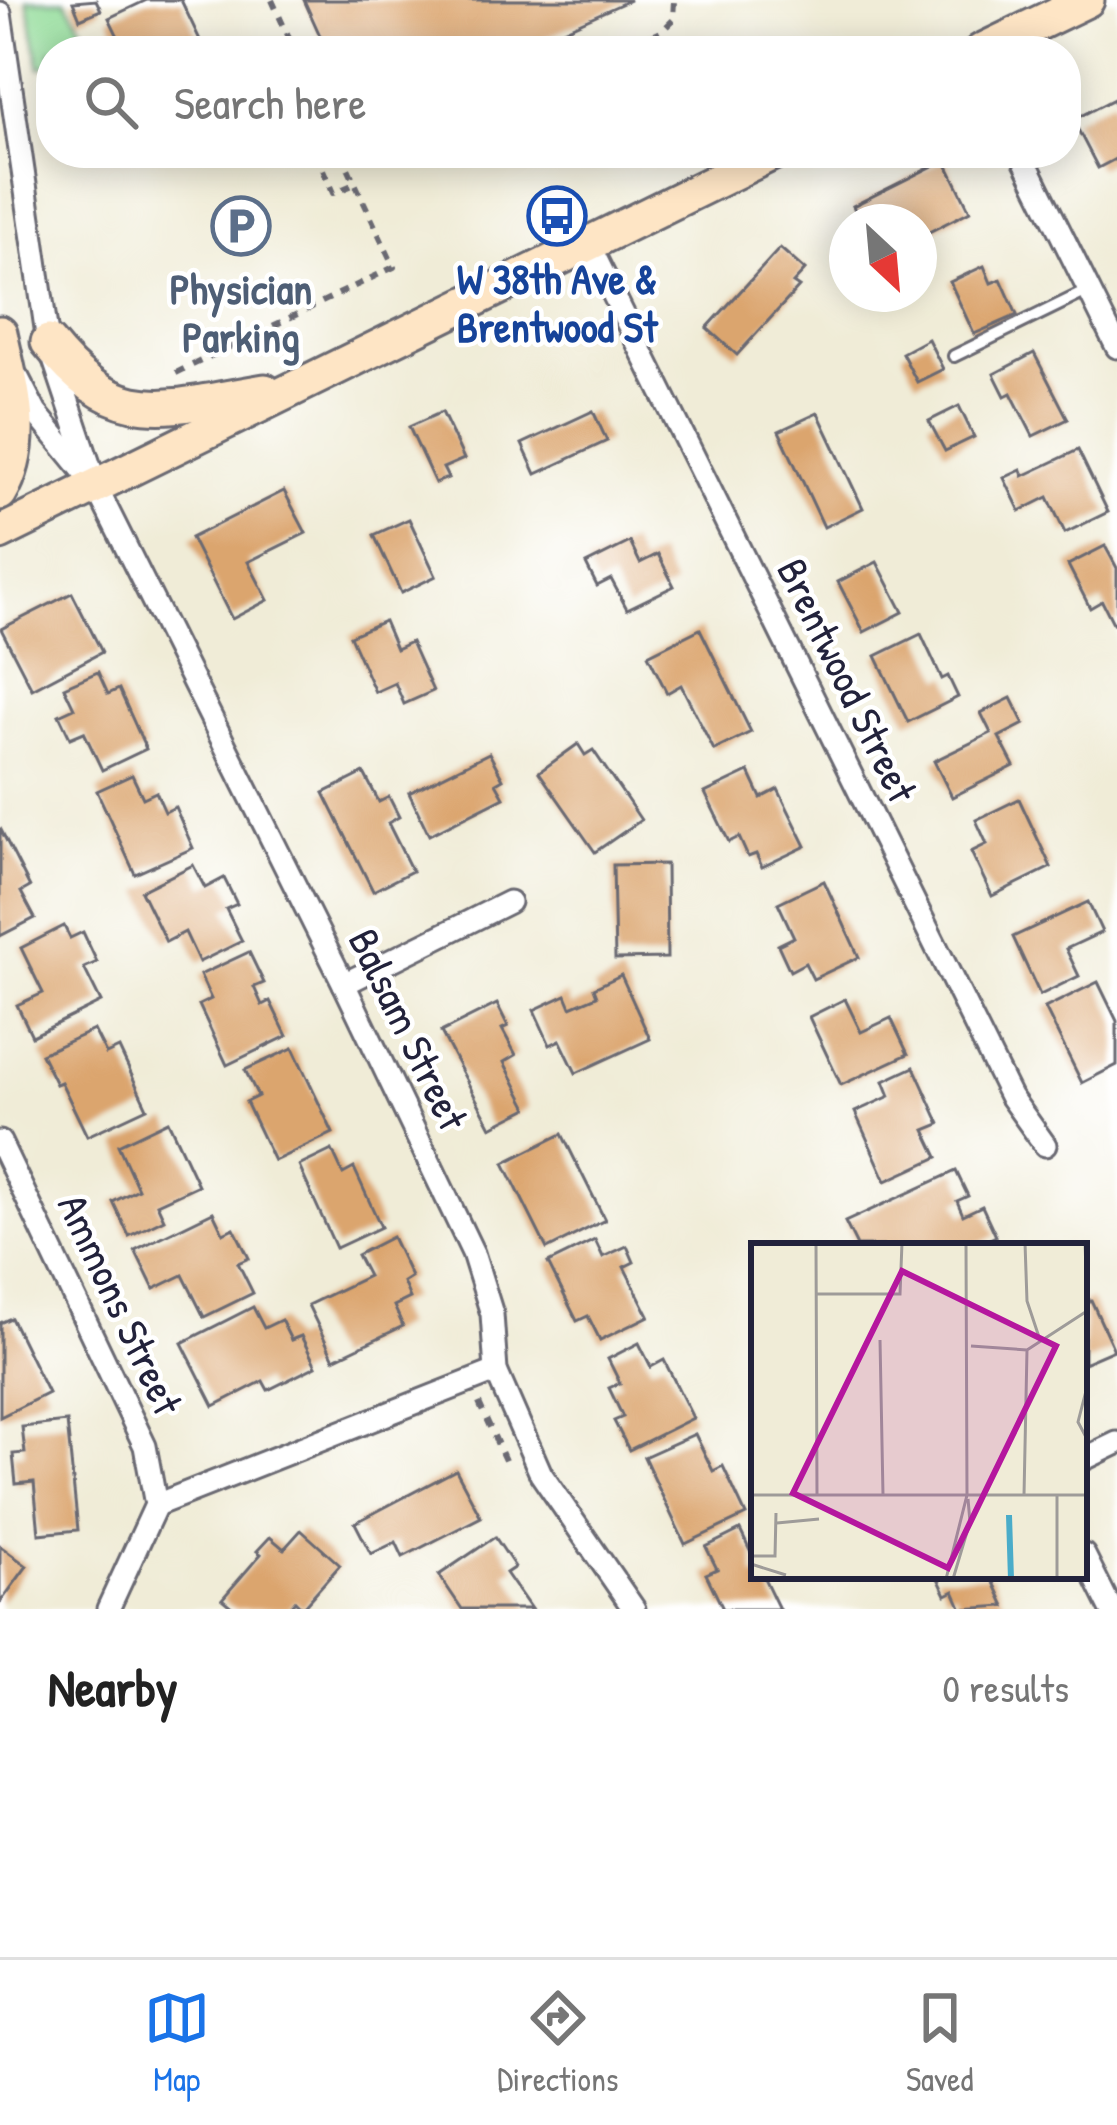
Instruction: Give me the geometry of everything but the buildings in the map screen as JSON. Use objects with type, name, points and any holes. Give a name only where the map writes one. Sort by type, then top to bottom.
[{"type":"main road","points":[[1012,36],[1087,0]]},
{"type":"main road","points":[[0,532],[742,168]]},
{"type":"main road","points":[[0,332],[18,433],[13,467],[0,493]]},
{"type":"main road","points":[[48,342],[83,382],[119,403],[141,407],[302,385]]},
{"type":"street","points":[[0,14],[48,342],[95,485]]},
{"type":"street","points":[[1029,168],[1117,347]]},
{"type":"street","name":"Brentwood Street","points":[[588,243],[1010,1096],[1046,1145]]},
{"type":"street","points":[[0,332],[32,408],[95,485]]},
{"type":"street","name":"Balsam Street","points":[[95,485],[473,1253],[492,1314],[487,1375],[541,1474],[634,1609]]},
{"type":"street","points":[[344,984],[509,902]]},
{"type":"street","name":"Ammons Street","points":[[0,1142],[145,1446],[156,1505]]},
{"type":"street","points":[[116,1606],[156,1505],[487,1375]]},
{"type":"street","points":[[1087,1458],[1117,1443]]},
{"type":"street","points":[[1087,1561],[1111,1609]]},
{"type":"lane","points":[[954,356],[1089,290]]},
{"type":"path","points":[[272,0],[288,36]]},
{"type":"path","points":[[652,36],[674,20],[674,0]]},
{"type":"path","points":[[322,168],[333,193],[356,184]]},
{"type":"path","points":[[165,378],[394,267],[348,168]]},
{"type":"path","points":[[487,1375],[479,1411],[516,1484]]},
{"type":"green space","points":[[27,0],[65,0],[88,36],[36,36],[36,47]]},
{"type":"place","name":"W 38th Ave & Brentwood St","points":[[557,216]]},
{"type":"place","name":"Physician Parking","points":[[241,226]]}]
